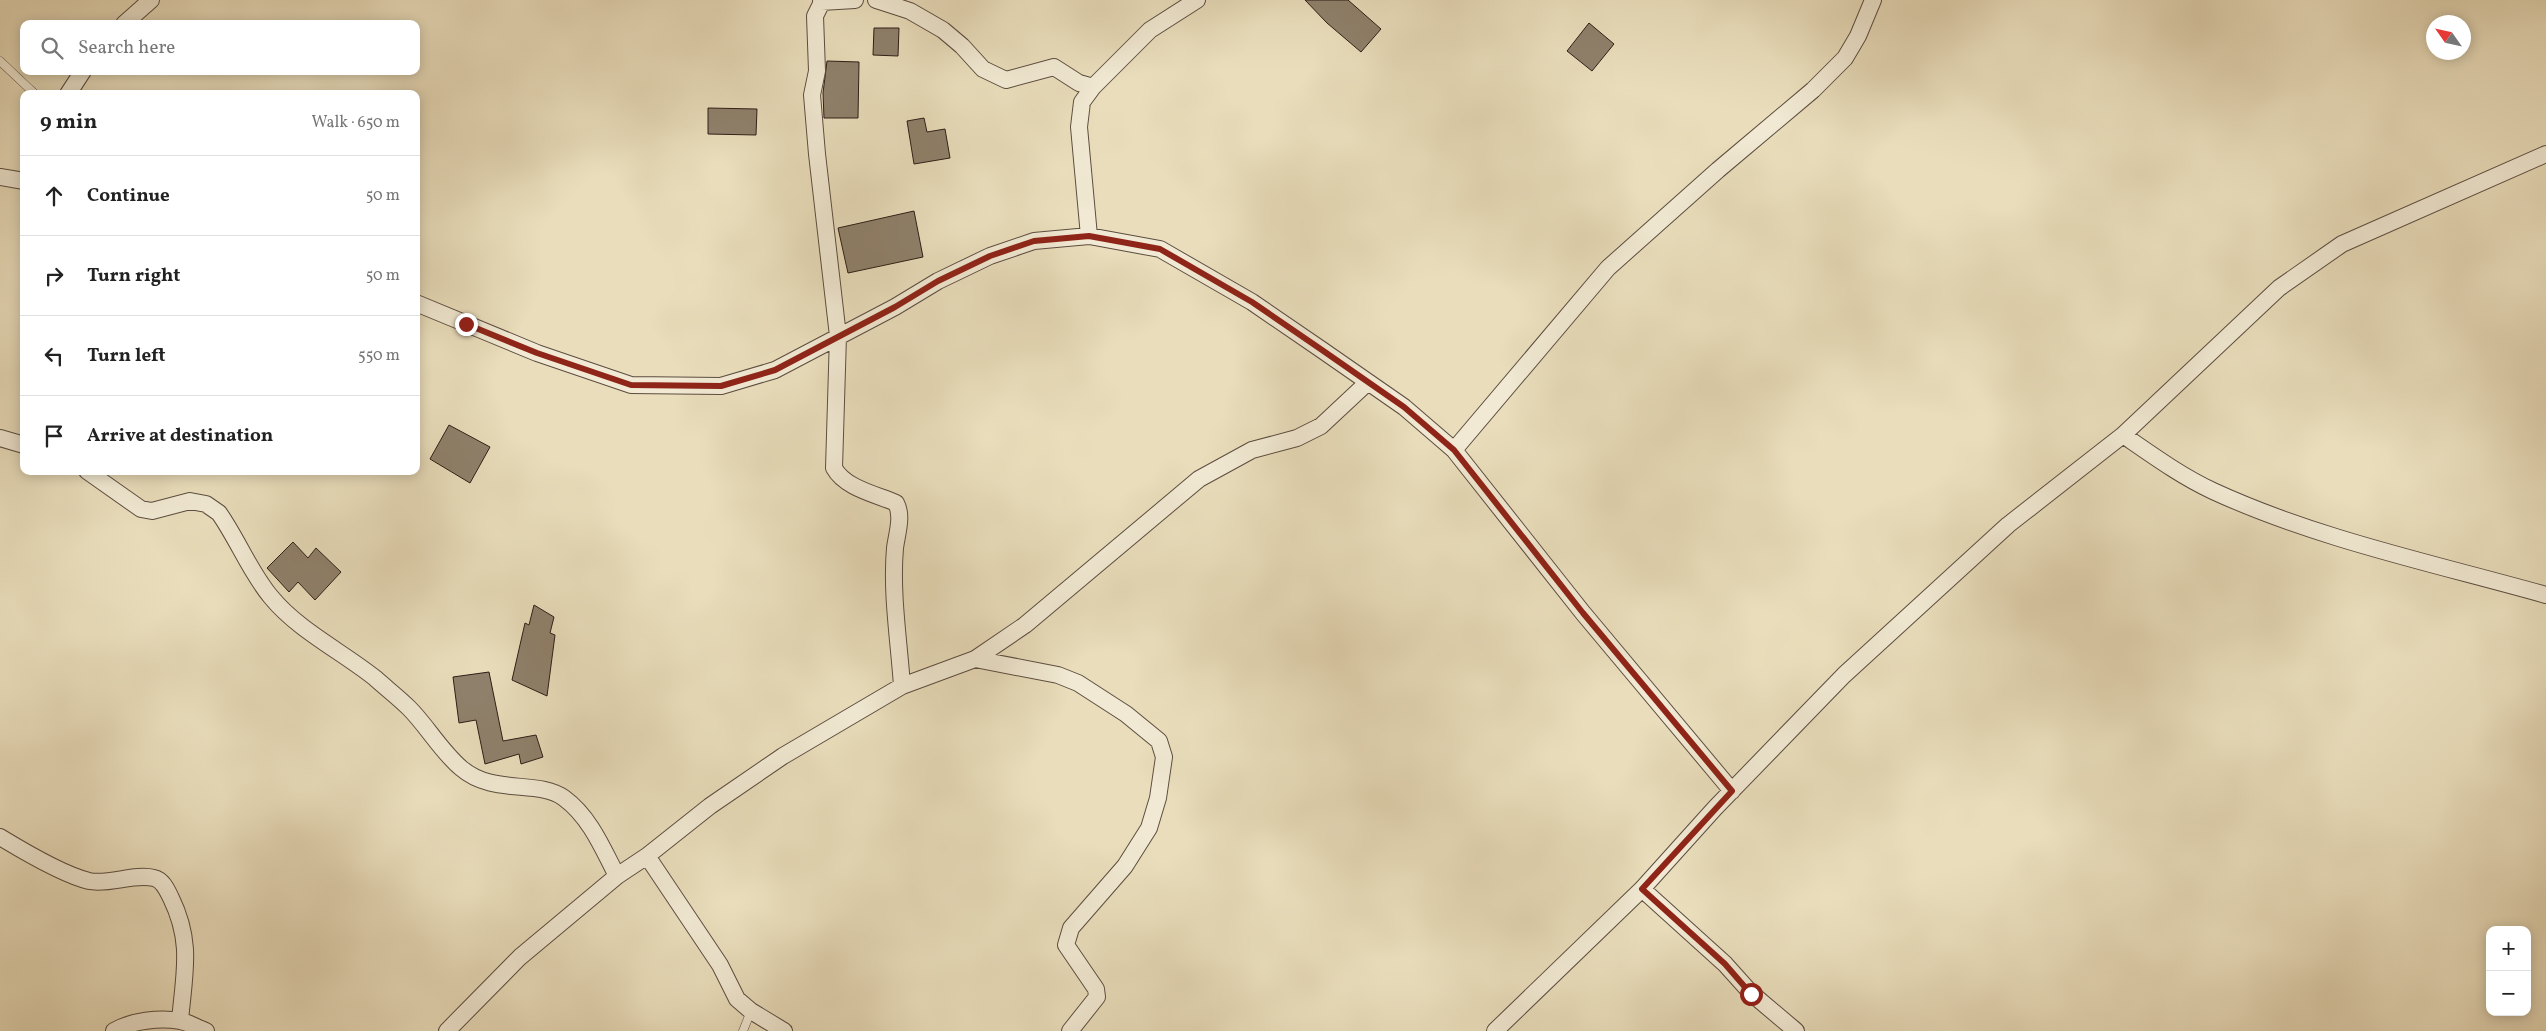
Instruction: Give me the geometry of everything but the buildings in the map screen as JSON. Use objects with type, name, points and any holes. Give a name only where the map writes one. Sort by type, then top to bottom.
[{"type":"street","points":[[128,20],[150,0]]},
{"type":"street","points":[[855,0],[822,1],[815,16],[817,71],[812,95],[838,336],[834,468],[838,477],[896,503],[899,510],[895,550],[895,582],[902,686]]},
{"type":"street","points":[[876,0],[910,11],[943,30],[962,46],[984,69],[1006,80],[1054,67],[1080,84],[1093,87]]},
{"type":"street","points":[[1089,236],[1079,127],[1082,102],[1093,87],[1150,30],[1197,0]]},
{"type":"street","points":[[1454,450],[1608,268],[1718,170],[1813,90],[1845,58],[1858,36],[1873,0]]},
{"type":"street","points":[[71,90],[80,75]]},
{"type":"street","points":[[1495,1031],[1642,889],[1732,791],[1844,675],[2008,525],[2123,435],[2279,288],[2342,244],[2546,154]]},
{"type":"street","points":[[0,177],[20,180]]},
{"type":"street","points":[[420,305],[537,353],[631,385],[721,386],[775,370],[990,256],[1034,241],[1089,236],[1160,249],[1191,265],[1260,308],[1404,407],[1454,450],[1583,613],[1732,791]]},
{"type":"street","points":[[447,1031],[520,957],[617,876],[647,856],[710,806],[783,756],[902,686],[975,659],[1025,624],[1199,479],[1252,450],[1297,438],[1321,426],[1367,383]]},
{"type":"street","points":[[2123,435],[2173,470],[2214,491],[2287,519],[2393,554],[2546,595]]},
{"type":"street","points":[[0,438],[20,444]]},
{"type":"street","points":[[93,475],[141,509],[152,511],[190,501],[206,504],[220,513],[271,598],[302,624],[374,678],[409,708],[462,768],[484,782],[507,787],[539,789],[563,798],[584,818],[617,876]]},
{"type":"street","points":[[975,659],[1058,675],[1078,682],[1126,714],[1159,741],[1164,757],[1158,798],[1149,828],[1125,866],[1071,928],[1066,939],[1066,945],[1096,989],[1097,997],[1070,1031]]},
{"type":"street","points":[[0,837],[76,877],[104,882],[154,878],[164,884],[176,908],[186,937],[180,1021]]},
{"type":"street","points":[[647,856],[720,965],[737,999],[751,1011],[784,1031]]},
{"type":"street","points":[[1642,889],[1725,964],[1751,994],[1796,1031]]},
{"type":"street","points":[[114,1031],[123,1026],[151,1021],[180,1021],[206,1031]]},
{"type":"lane","points":[[0,61],[31,90]]},
{"type":"lane","points":[[743,1031],[751,1011]]},
{"type":"route","points":[[466,324],[537,353],[631,385],[721,386],[775,370],[895,307],[938,281],[990,256],[1034,241],[1089,236],[1125,241],[1160,249],[1191,265],[1252,302],[1404,407],[1454,450],[1680,732],[1732,791],[1642,889],[1725,964],[1751,994]]}]
